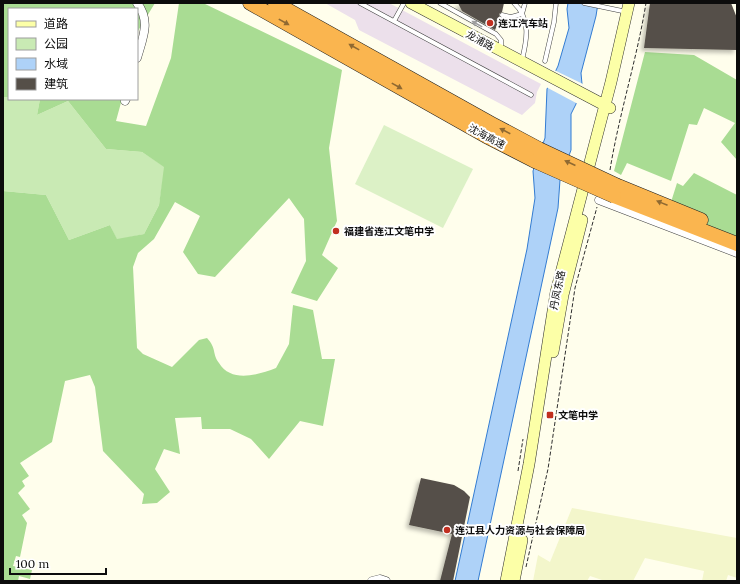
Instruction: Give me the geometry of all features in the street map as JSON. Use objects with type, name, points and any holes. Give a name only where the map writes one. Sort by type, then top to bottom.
[{"type":"highway","name":"沈海高速","points":[[250,3],[486,136],[618,186],[737,234]]},
{"type":"highway","name":"沈海高速","points":[[275,3],[492,124],[537,155],[614,196],[737,244]]},
{"type":"main road","name":"龙浦路","points":[[411,3],[608,107]]},
{"type":"main road","name":"丹凤东路","points":[[506,581],[529,464],[556,292],[636,3]]},
{"type":"main road","name":"丹凤东路","points":[[514,581],[533,482],[563,295],[608,107],[628,8]]},
{"type":"street","points":[[137,3],[144,12],[146,26],[138,54]]},
{"type":"street","points":[[600,200],[737,253]]},
{"type":"street","points":[[372,581],[380,579],[386,581]]},
{"type":"lane","points":[[360,3],[531,95]]},
{"type":"lane","points":[[394,21],[404,3]]},
{"type":"lane","points":[[440,3],[496,34],[501,40],[501,51]]},
{"type":"lane","points":[[514,3],[522,14],[527,32],[521,62]]},
{"type":"lane","points":[[522,14],[525,3]]},
{"type":"lane","points":[[545,62],[554,22],[556,3]]},
{"type":"lane","points":[[584,3],[600,7],[628,8]]},
{"type":"lane","points":[[502,16],[511,17],[522,14]]},
{"type":"path","points":[[609,175],[616,133],[638,46],[646,3]]},
{"type":"path","points":[[525,573],[548,469],[575,288],[593,217],[600,200]]},
{"type":"shaded area","points":[[325,3],[389,3],[541,84],[537,92],[535,103],[522,115],[359,30],[355,20]]},
{"type":"green space","points":[[3,3],[155,3],[138,31],[138,8],[8,8],[8,97],[3,97]]},
{"type":"green space","points":[[179,3],[203,3],[342,70],[329,148],[337,221],[322,255],[338,268],[317,301],[291,293],[306,261],[304,219],[289,198],[215,277],[198,274],[183,252],[200,216],[175,202],[154,239],[138,253],[133,267],[137,348],[143,354],[172,367],[199,340],[207,338],[212,345],[217,360],[224,369],[230,373],[245,376],[276,368],[289,344],[293,305],[313,310],[322,359],[335,359],[323,426],[300,421],[269,459],[251,439],[230,429],[202,429],[201,417],[175,418],[180,454],[164,449],[155,469],[170,492],[157,503],[142,504],[144,494],[103,451],[95,387],[90,375],[65,381],[52,442],[20,463],[29,476],[22,481],[25,486],[18,493],[30,509],[22,515],[27,523],[20,557],[16,556],[13,566],[32,570],[30,579],[19,576],[18,581],[3,581],[3,191],[46,195],[69,240],[110,225],[117,239],[144,234],[159,205],[164,167],[142,152],[106,149],[68,101],[37,115],[40,100],[122,100],[116,121],[146,126],[171,58]]},
{"type":"green space","points":[[645,52],[694,55],[737,80],[737,160],[721,142],[735,123],[704,108],[697,125],[689,124],[671,181],[627,163],[621,175],[614,171]]},
{"type":"green space","points":[[3,97],[8,97],[8,100],[40,100],[37,115],[68,101],[106,149],[142,152],[165,167],[159,205],[144,234],[117,240],[110,225],[69,240],[46,195],[3,191]]},
{"type":"green space","points":[[384,125],[473,169],[443,228],[355,184]]},
{"type":"green space","points":[[694,173],[737,195],[737,249],[665,221],[677,183],[683,186]]},
{"type":"green space","points":[[572,508],[737,538],[737,578],[728,575],[726,581],[702,581],[704,571],[645,558],[633,581],[605,581],[590,576],[587,581],[533,581],[538,555],[550,562]]},
{"type":"water","points":[[568,3],[598,3],[581,73],[582,84],[576,104],[571,114],[571,150],[560,180],[558,208],[478,581],[455,581],[527,249],[535,198],[533,171],[545,138],[547,89],[558,66],[569,28],[567,9]]},
{"type":"pier","points":[[554,70],[583,84],[578,104],[546,87]]},
{"type":"building","name":"连江汽车站","points":[[458,3],[504,3],[502,12],[499,14],[500,18],[495,30],[462,11]]},
{"type":"building","points":[[650,3],[731,3],[737,18],[737,50],[644,48]]},
{"type":"building","name":"连江县人力资源与社会保障局","points":[[421,478],[454,485],[470,497],[453,581],[440,581],[452,534],[409,525]]},
{"type":"place","name":"连江汽车站","points":[[490,23]]},
{"type":"place","name":"福建省连江文笔中学","points":[[336,231]]},
{"type":"place","name":"文笔中学","points":[[550,415]]},
{"type":"place","name":"连江县人力资源与社会保障局","points":[[447,530]]}]
